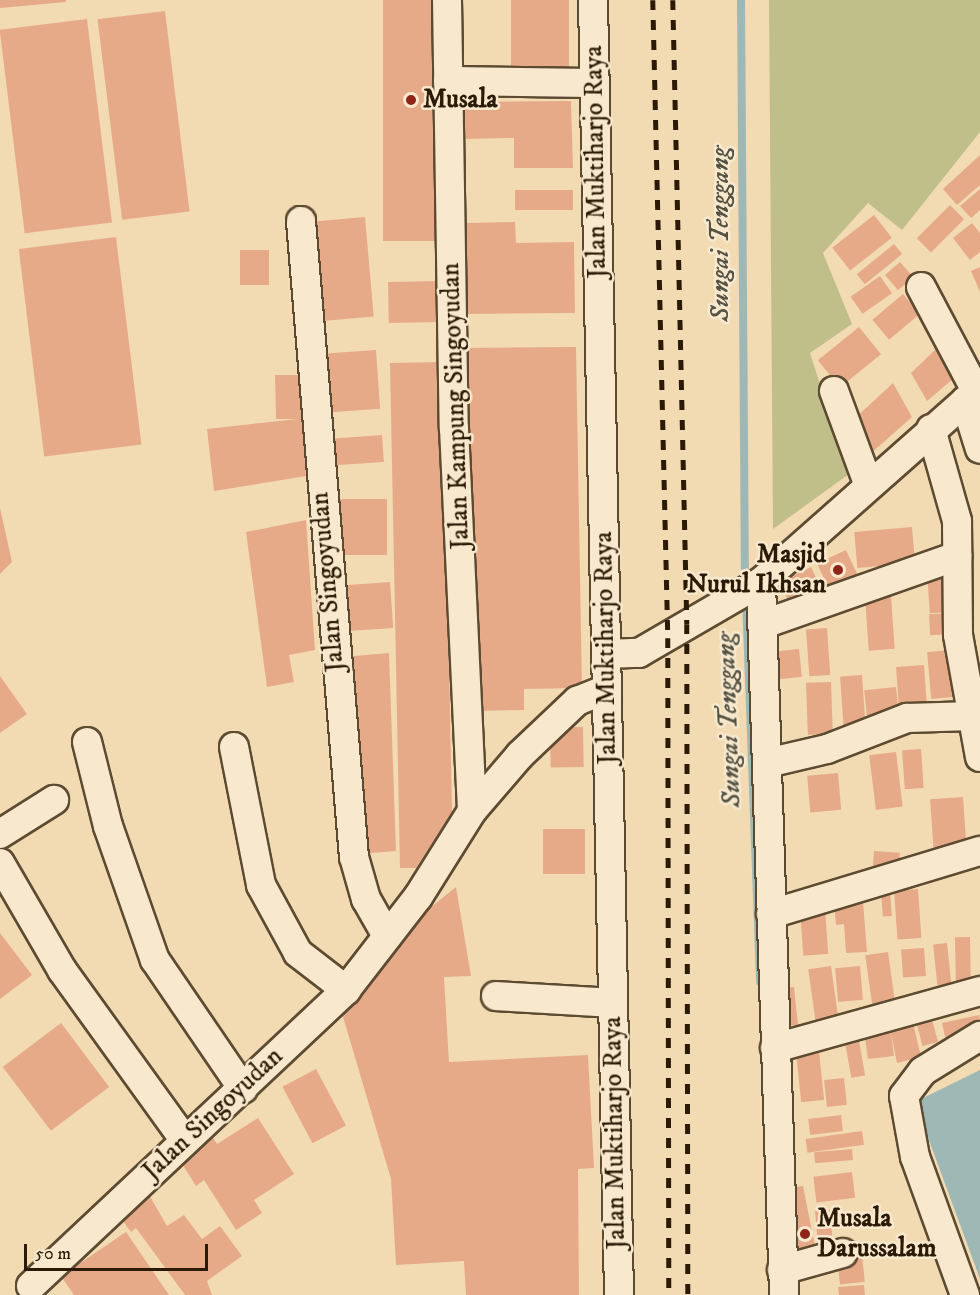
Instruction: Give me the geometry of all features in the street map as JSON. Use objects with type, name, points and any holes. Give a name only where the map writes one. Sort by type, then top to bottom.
[{"type":"street","name":"Jalan Kampung Singoyudan","points":[[447,0],[454,428],[472,811]]},
{"type":"street","name":"Jalan Muktiharjo Raya","points":[[592,0],[619,1295]]},
{"type":"street","points":[[448,81],[594,83]]},
{"type":"street","name":"Jalan Singoyudan","points":[[301,221],[354,857],[366,899],[387,936]]},
{"type":"street","points":[[921,287],[974,393],[980,448]]},
{"type":"street","points":[[834,391],[869,486]]},
{"type":"street","points":[[606,654],[639,653],[758,584],[974,393]]},
{"type":"street","points":[[931,429],[953,501],[957,556],[958,635],[980,757]]},
{"type":"street","points":[[764,624],[957,556]]},
{"type":"street","points":[[758,584],[764,624],[783,1283],[843,1253]]},
{"type":"street","name":"Jalan Singoyudan","points":[[31,1286],[184,1139],[243,1089],[346,990],[387,936],[472,811],[550,724],[577,701],[606,689]]},
{"type":"street","points":[[767,763],[827,749],[907,718],[973,716]]},
{"type":"street","points":[[87,742],[108,826],[155,960],[243,1089]]},
{"type":"street","points":[[234,747],[261,885],[298,953],[346,990]]},
{"type":"street","points":[[0,834],[54,800]]},
{"type":"street","points":[[771,914],[980,851]]},
{"type":"street","points":[[0,863],[62,970],[184,1139]]},
{"type":"street","points":[[775,1048],[980,991]]},
{"type":"street","points":[[496,996],[613,1003]]},
{"type":"street","points":[[965,1295],[915,1157],[904,1096],[923,1071],[980,1036]]},
{"type":"shaded area","points":[[769,0],[980,0],[980,132],[902,230],[868,203],[823,253],[852,324],[810,353],[849,474],[773,529]]},
{"type":"water","points":[[980,1070],[980,1279],[915,1102]]},
{"type":"building","points":[[0,0],[66,0],[66,2],[0,8]]},
{"type":"building","points":[[383,0],[436,0],[436,241],[383,241]]},
{"type":"building","points":[[511,0],[569,0],[569,77],[511,77]]},
{"type":"building","points":[[165,11],[190,211],[122,220],[98,19]]},
{"type":"building","points":[[87,19],[112,222],[25,233],[0,30]]},
{"type":"building","points":[[571,101],[573,168],[514,168],[514,138],[463,139],[462,102]]},
{"type":"building","points":[[980,155],[980,185],[957,205],[943,189]]},
{"type":"building","points":[[980,189],[980,210],[971,218],[960,206]]},
{"type":"building","points":[[515,190],[573,190],[573,210],[515,210]]},
{"type":"building","points":[[950,205],[964,219],[931,252],[917,238]]},
{"type":"building","points":[[874,215],[892,238],[850,270],[832,248]]},
{"type":"building","points":[[365,217],[374,317],[317,322],[308,222]]},
{"type":"building","points":[[515,222],[516,243],[574,242],[575,313],[466,314],[465,223]]},
{"type":"building","points":[[972,223],[980,233],[980,252],[970,260],[953,238]]},
{"type":"building","points":[[116,237],[141,444],[44,456],[19,249]]},
{"type":"building","points":[[894,244],[902,254],[865,284],[857,274]]},
{"type":"building","points":[[240,250],[269,250],[269,285],[240,285]]},
{"type":"building","points":[[900,262],[913,277],[898,290],[885,275]]},
{"type":"building","points":[[980,267],[980,292],[971,271]]},
{"type":"building","points":[[880,276],[892,293],[863,314],[851,297]]},
{"type":"building","points":[[441,281],[442,322],[389,323],[388,282]]},
{"type":"building","points":[[903,294],[920,314],[889,340],[872,320]]},
{"type":"building","points":[[859,327],[881,354],[840,388],[818,360]]},
{"type":"building","points":[[939,346],[959,374],[927,401],[911,373]]},
{"type":"building","points":[[576,347],[582,688],[524,689],[524,710],[474,711],[467,348]]},
{"type":"building","points":[[376,350],[380,409],[323,413],[319,354]]},
{"type":"building","points":[[443,362],[452,812],[416,868],[400,868],[390,363]]},
{"type":"building","points":[[275,375],[299,375],[306,476],[214,491],[207,429],[297,419],[276,419]]},
{"type":"building","points":[[893,383],[912,417],[868,456],[851,422]]},
{"type":"building","points":[[382,435],[384,462],[328,466],[326,439]]},
{"type":"building","points":[[331,499],[387,499],[387,555],[331,555]]},
{"type":"building","points":[[0,508],[12,562],[0,574]]},
{"type":"building","points":[[306,520],[315,650],[289,655],[294,682],[267,687],[246,532]]},
{"type":"building","points":[[912,527],[915,563],[857,568],[854,532]]},
{"type":"building","name":"Masjid Nurul Ikhsan","points":[[846,550],[859,578],[830,592],[817,564]]},
{"type":"building","points":[[811,567],[824,594],[793,609],[780,582]]},
{"type":"building","points":[[948,572],[951,612],[930,613],[927,573]]},
{"type":"building","points":[[390,582],[393,628],[341,632],[338,586]]},
{"type":"building","points":[[891,596],[895,649],[869,651],[865,598]]},
{"type":"building","points":[[952,613],[953,634],[930,635],[929,614]]},
{"type":"building","points":[[827,628],[830,675],[809,676],[806,629]]},
{"type":"building","points":[[799,649],[802,677],[780,679],[777,651]]},
{"type":"building","points":[[951,650],[955,697],[931,699],[927,652]]},
{"type":"building","points":[[389,653],[396,851],[359,854],[343,657]]},
{"type":"building","points":[[924,665],[927,707],[899,709],[896,667]]},
{"type":"building","points":[[862,675],[866,727],[844,728],[840,677]]},
{"type":"building","points":[[0,676],[27,714],[0,733]]},
{"type":"building","points":[[831,682],[833,734],[808,735],[806,683]]},
{"type":"building","points":[[896,687],[899,718],[867,721],[864,690]]},
{"type":"building","points":[[583,727],[584,767],[551,768],[550,728]]},
{"type":"building","points":[[921,749],[924,788],[905,789],[902,750]]},
{"type":"building","points":[[896,752],[903,807],[876,810],[869,755]]},
{"type":"building","points":[[838,773],[841,810],[810,813],[807,776]]},
{"type":"building","points":[[963,797],[966,846],[933,848],[930,799]]},
{"type":"building","points":[[543,829],[585,829],[585,874],[543,874]]},
{"type":"building","points":[[874,851],[900,853],[899,868],[873,866]]},
{"type":"building","points":[[456,887],[471,976],[444,977],[449,1062],[588,1055],[594,1168],[578,1169],[579,1295],[466,1295],[464,1261],[396,1265],[391,1179],[341,1010],[420,916]]},
{"type":"building","points":[[918,889],[921,938],[897,940],[894,891]]},
{"type":"building","points":[[890,890],[892,916],[883,917],[881,891]]},
{"type":"building","points":[[863,902],[867,952],[846,953],[844,924],[836,925],[834,904]]},
{"type":"building","points":[[825,908],[828,954],[803,956],[800,910]]},
{"type":"building","points":[[0,933],[32,975],[0,999]]},
{"type":"building","points":[[955,937],[970,937],[971,980],[956,980]]},
{"type":"building","points":[[947,943],[951,984],[937,985],[933,944]]},
{"type":"building","points":[[924,948],[926,976],[903,978],[901,950]]},
{"type":"building","points":[[888,952],[895,1002],[872,1005],[865,955]]},
{"type":"building","points":[[831,966],[838,1017],[815,1020],[808,969]]},
{"type":"building","points":[[860,966],[863,1000],[838,1002],[835,968]]},
{"type":"building","points":[[794,987],[798,1025],[784,1026],[780,988]]},
{"type":"building","points":[[930,1012],[938,1042],[923,1046],[915,1016]]},
{"type":"building","points":[[979,1015],[980,1028],[945,1037],[942,1023]]},
{"type":"building","points":[[912,1018],[921,1057],[897,1063],[891,1033],[894,1056],[868,1059],[864,1032]]},
{"type":"building","points":[[61,1023],[109,1087],[51,1131],[3,1067]]},
{"type":"building","points":[[858,1035],[865,1075],[851,1078],[844,1037]]},
{"type":"building","points":[[819,1051],[824,1100],[801,1102],[796,1053]]},
{"type":"building","points":[[316,1069],[346,1126],[312,1143],[282,1087]]},
{"type":"building","points":[[844,1078],[847,1105],[827,1107],[824,1080]]},
{"type":"building","points":[[841,1115],[843,1131],[810,1135],[808,1119]]},
{"type":"building","points":[[258,1118],[294,1174],[254,1200],[262,1213],[236,1230],[204,1180],[196,1186],[174,1151],[212,1136],[217,1144]]},
{"type":"building","points":[[862,1131],[864,1145],[808,1153],[806,1139]]},
{"type":"building","points":[[852,1149],[853,1160],[815,1163],[814,1152]]},
{"type":"building","points":[[852,1172],[855,1198],[816,1203],[813,1177]]},
{"type":"building","points":[[144,1186],[167,1226],[184,1215],[202,1239],[220,1226],[242,1256],[207,1281],[212,1295],[185,1295],[136,1228],[131,1232],[113,1208]]},
{"type":"building","points":[[803,1186],[816,1251],[799,1252],[788,1188]]},
{"type":"building","points":[[830,1210],[833,1242],[818,1243],[815,1211]]},
{"type":"building","points":[[126,1232],[169,1295],[74,1295],[61,1276]]},
{"type":"building","points":[[862,1255],[865,1282],[840,1284],[837,1258]]},
{"type":"building","points":[[864,1285],[865,1295],[839,1295],[838,1287]]},
{"type":"waterway","name":"Sungai Tenggang","points":[[741,0],[745,583]]},
{"type":"waterway","name":"Sungai Tenggang","points":[[746,598],[760,982]]},
{"type":"railway","points":[[653,0],[668,638],[669,1295]]},
{"type":"railway","points":[[673,0],[687,624],[688,1295]]},
{"type":"place","name":"Musala","points":[[411,100]]},
{"type":"place","name":"Masjid Nurul Ikhsan","points":[[838,570]]},
{"type":"place","name":"Musala Darussalam","points":[[805,1234]]}]
